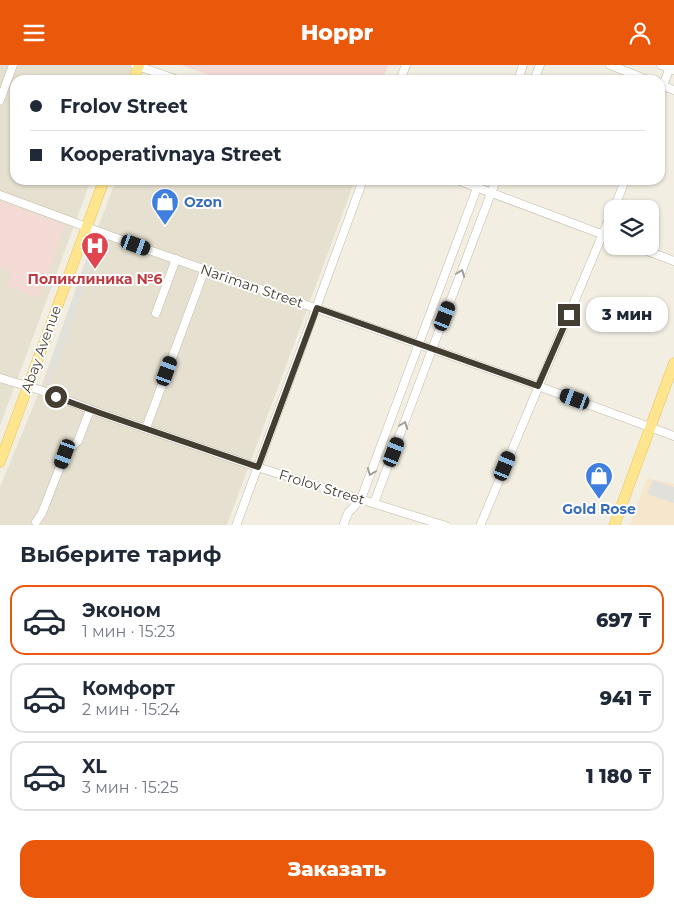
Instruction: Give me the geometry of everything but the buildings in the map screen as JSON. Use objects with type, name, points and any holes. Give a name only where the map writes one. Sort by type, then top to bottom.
[{"type":"main road","name":"Abay Avenue","points":[[83,227],[96,185]]},
{"type":"main road","name":"Abay Avenue","points":[[0,443],[24,386],[83,227],[102,185]]},
{"type":"main road","points":[[614,525],[649,426],[674,363]]},
{"type":"main road","name":"Abay Avenue","points":[[0,462],[24,386]]},
{"type":"street","points":[[0,100],[13,65]]},
{"type":"street","points":[[610,65],[635,75]]},
{"type":"street","points":[[661,65],[672,68],[665,81]]},
{"type":"street","points":[[141,66],[165,75]]},
{"type":"street","points":[[236,525],[361,185]]},
{"type":"street","points":[[343,525],[348,513],[361,499],[479,185]]},
{"type":"street","points":[[480,185],[491,193],[604,235],[480,525]]},
{"type":"street","points":[[374,503],[494,185]]},
{"type":"street","points":[[617,200],[623,185]]},
{"type":"street","name":"Nariman Street","points":[[0,195],[83,227],[538,386],[674,436]]},
{"type":"street","points":[[658,255],[674,261]]},
{"type":"street","points":[[156,313],[176,259]]},
{"type":"street","points":[[146,428],[205,269]]},
{"type":"street","name":"Frolov Street","points":[[0,378],[258,467],[446,525]]},
{"type":"street","points":[[36,521],[42,513],[65,454],[78,441],[90,409]]},
{"type":"shaded area","points":[[0,65],[134,65],[130,75],[10,75],[10,185],[89,185],[0,426]]},
{"type":"shaded area","points":[[181,65],[388,65],[385,75],[209,75]]},
{"type":"shaded area","points":[[114,185],[353,185],[227,525],[0,525],[0,487],[40,390]]},
{"type":"shaded area","points":[[0,201],[65,225],[38,298],[7,285],[12,273],[0,268]]},
{"type":"shaded area","points":[[94,236],[100,240],[51,383],[45,381]]},
{"type":"shaded area","points":[[647,478],[674,484],[674,525],[630,525]]},
{"type":"shaded area","points":[[653,480],[674,487],[674,503],[647,494]]},
{"type":"place","name":"Ozon","points":[[165,226]]},
{"type":"place","name":"Поликлиника №6","points":[[95,270]]},
{"type":"place","name":"Gold Rose","points":[[599,500]]},
{"type":"route","points":[[56,397],[258,467],[317,308],[538,386],[569,315]]}]
